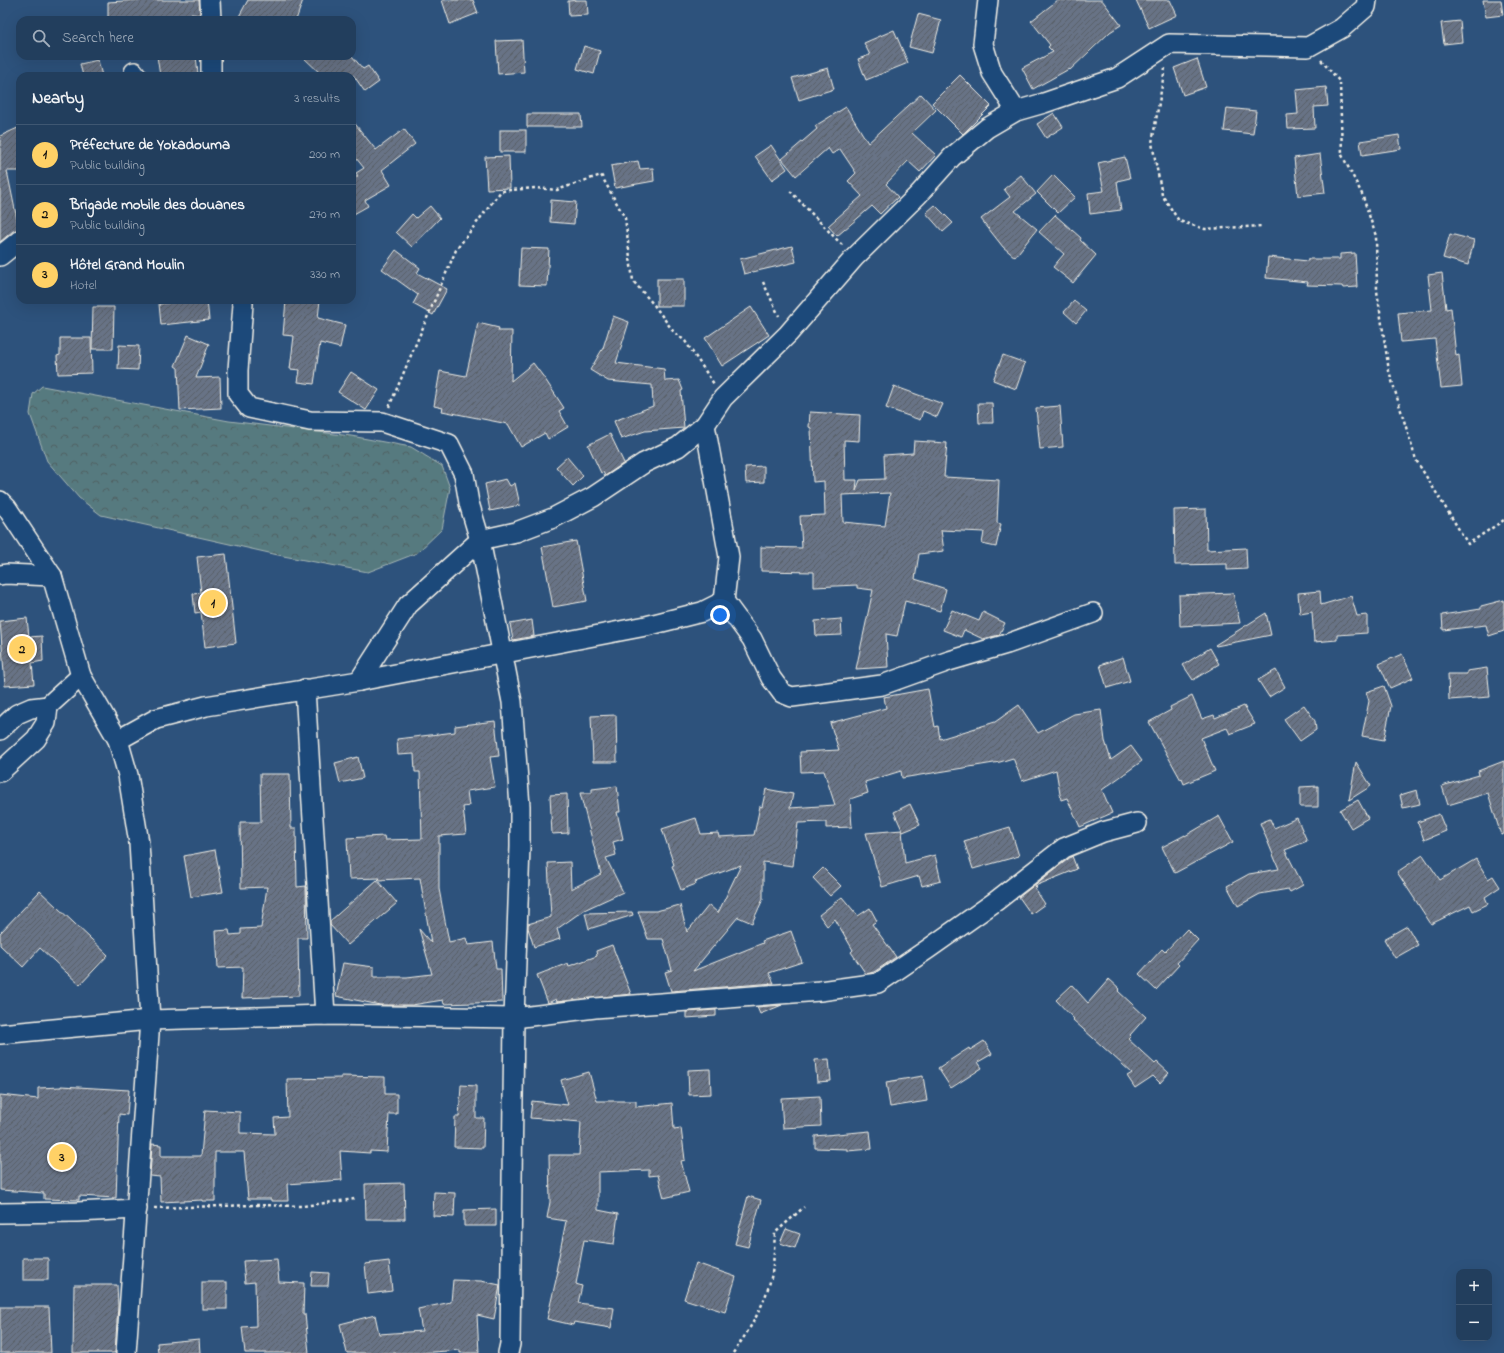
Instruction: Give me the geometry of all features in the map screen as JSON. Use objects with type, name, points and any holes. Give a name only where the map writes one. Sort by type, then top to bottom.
[{"type":"street","points":[[210,0],[210,16]]},
{"type":"street","points":[[988,0],[983,44],[992,73],[1016,111]]},
{"type":"street","points":[[359,681],[408,605],[480,540],[516,532],[553,518],[593,497],[644,463],[678,447],[705,425],[724,398],[788,334],[854,258],[918,195],[952,157],[988,128],[1016,111],[1117,78],[1169,44],[1308,47],[1342,28],[1366,7],[1367,0]]},
{"type":"street","points":[[211,60],[211,72]]},
{"type":"street","points":[[0,256],[16,243]]},
{"type":"street","points":[[243,304],[238,370],[238,394],[249,408],[310,421],[382,422],[448,444],[464,474],[469,503],[480,540],[512,702],[520,806],[514,1018],[510,1344],[508,1353]]},
{"type":"street","points":[[705,425],[730,557],[724,601],[752,639],[771,678],[782,693],[792,697],[882,685],[949,661],[1007,644],[1093,613]]},
{"type":"street","points":[[0,501],[7,508],[52,576],[81,676],[118,740],[128,775],[138,843],[150,1020],[126,1353]]},
{"type":"street","points":[[0,575],[52,576]]},
{"type":"street","points":[[118,740],[156,719],[206,706],[359,681],[646,626],[702,612],[724,601]]},
{"type":"street","points":[[0,730],[17,714],[31,708],[48,706],[81,676]]},
{"type":"street","points":[[305,689],[325,1015]]},
{"type":"street","points":[[0,772],[36,740],[46,723],[48,706]]},
{"type":"street","points":[[0,1034],[150,1020],[325,1015],[514,1018],[595,1008],[820,991],[878,983],[996,901],[1064,848],[1103,832],[1137,823]]},
{"type":"street","points":[[0,1213],[77,1212],[137,1209]]},
{"type":"path","points":[[1169,44],[1152,143],[1162,195],[1179,220],[1206,229],[1263,226]]},
{"type":"path","points":[[1308,47],[1340,82],[1342,155],[1362,194],[1376,236],[1377,291],[1389,371],[1416,460],[1468,544],[1504,520]]},
{"type":"path","points":[[382,422],[456,250],[501,191],[535,188],[557,190],[601,176],[625,218],[633,280],[673,331],[685,341],[724,398]]},
{"type":"path","points":[[790,191],[854,258]]},
{"type":"path","points":[[763,282],[788,334]]},
{"type":"path","points":[[137,1209],[255,1205],[303,1206],[355,1199]]},
{"type":"path","points":[[733,1353],[762,1306],[772,1272],[775,1232],[804,1207]]},
{"type":"green space","points":[[42,386],[229,421],[351,436],[411,447],[442,466],[450,488],[442,529],[417,553],[368,572],[278,555],[101,515],[79,498],[47,461],[30,414],[33,394]]},
{"type":"building","points":[[138,0],[199,0],[200,15],[108,16],[108,2]]},
{"type":"building","points":[[248,0],[303,0],[297,16],[239,16]]},
{"type":"building","points":[[442,0],[473,0],[478,13],[450,24]]},
{"type":"building","points":[[587,0],[588,15],[569,16],[568,1]]},
{"type":"building","points":[[1058,0],[1102,0],[1121,25],[1110,32],[1070,70],[1069,69],[1033,89],[1022,68],[1053,52],[1048,47],[1050,45],[1031,21]]},
{"type":"building","points":[[1136,0],[1170,0],[1177,15],[1149,28]]},
{"type":"building","points":[[1483,0],[1501,0],[1503,15],[1486,17]]},
{"type":"building","points":[[918,14],[941,20],[932,53],[909,47]]},
{"type":"building","points":[[1460,21],[1462,42],[1444,44],[1441,23]]},
{"type":"building","points":[[894,30],[908,63],[866,80],[858,59],[870,55],[864,43]]},
{"type":"building","points":[[522,40],[524,72],[498,74],[496,41]]},
{"type":"building","points":[[584,46],[600,51],[594,74],[577,69]]},
{"type":"building","points":[[1197,59],[1206,87],[1183,95],[1174,68]]},
{"type":"building","points":[[98,60],[101,72],[82,72],[80,64]]},
{"type":"building","points":[[158,60],[196,60],[198,72],[159,72]]},
{"type":"building","points":[[306,60],[355,60],[363,69],[368,66],[379,82],[365,92],[356,79],[356,72],[319,72]]},
{"type":"building","points":[[828,68],[834,89],[799,100],[792,78]]},
{"type":"building","points":[[960,75],[991,106],[963,134],[932,103]]},
{"type":"building","points":[[1326,87],[1328,106],[1314,107],[1315,128],[1288,129],[1287,115],[1298,114],[1296,90]]},
{"type":"building","points":[[921,94],[936,110],[912,133],[936,155],[920,172],[908,161],[886,184],[898,197],[880,214],[872,206],[837,236],[828,226],[862,196],[848,181],[856,173],[840,149],[832,154],[828,148],[796,176],[782,159],[817,129],[815,126],[846,107],[868,143]]},
{"type":"building","points":[[1227,108],[1256,111],[1253,134],[1224,131]]},
{"type":"building","points":[[1054,113],[1063,127],[1046,138],[1037,124]]},
{"type":"building","points":[[527,114],[581,114],[582,127],[527,127]]},
{"type":"building","points":[[356,125],[376,150],[404,129],[415,144],[382,170],[391,185],[365,200],[368,206],[356,213],[356,177],[358,176],[356,173],[364,168],[356,158]]},
{"type":"building","points":[[16,129],[16,171],[7,171],[16,214],[16,230],[0,242],[0,136]]},
{"type":"building","points":[[500,130],[526,130],[526,152],[500,152]]},
{"type":"building","points":[[1399,135],[1401,149],[1362,155],[1360,141]]},
{"type":"building","points":[[771,145],[787,169],[772,180],[755,156]]},
{"type":"building","points":[[1320,154],[1325,193],[1298,196],[1294,158]]},
{"type":"building","points":[[509,156],[510,188],[487,189],[485,157]]},
{"type":"building","points":[[1125,157],[1130,178],[1117,181],[1121,210],[1090,214],[1088,193],[1104,191],[1098,163]]},
{"type":"building","points":[[638,161],[640,169],[653,168],[654,181],[615,188],[611,166]]},
{"type":"building","points":[[1021,175],[1036,194],[1015,211],[1037,229],[1015,257],[1003,247],[981,219],[1010,197],[1004,189]]},
{"type":"building","points":[[1053,175],[1075,197],[1058,213],[1037,192]]},
{"type":"building","points":[[551,200],[576,202],[574,224],[550,222]]},
{"type":"building","points":[[935,205],[953,223],[943,232],[926,213]]},
{"type":"building","points":[[430,206],[440,218],[412,247],[396,232],[412,214],[416,218]]},
{"type":"building","points":[[1055,215],[1081,238],[1080,240],[1096,255],[1073,283],[1053,267],[1064,254],[1039,232]]},
{"type":"building","points":[[1450,234],[1474,240],[1468,265],[1443,258]]},
{"type":"building","points":[[792,246],[796,262],[744,274],[740,259]]},
{"type":"building","points":[[521,248],[549,249],[547,286],[519,285]]},
{"type":"building","points":[[396,250],[420,268],[417,273],[447,289],[433,315],[413,304],[418,295],[382,269]]},
{"type":"building","points":[[1355,253],[1357,287],[1343,288],[1342,286],[1307,285],[1308,282],[1266,278],[1268,257],[1308,261],[1308,259],[1340,259],[1340,254]]},
{"type":"building","points":[[1442,273],[1446,309],[1451,308],[1456,356],[1459,355],[1462,386],[1441,388],[1435,339],[1401,342],[1398,313],[1432,310],[1428,275]]},
{"type":"building","points":[[657,279],[684,279],[684,306],[657,306]]},
{"type":"building","points":[[1074,301],[1086,311],[1076,323],[1064,312]]},
{"type":"building","points":[[159,304],[207,304],[209,320],[161,325]]},
{"type":"building","points":[[286,304],[320,304],[318,318],[345,325],[340,348],[320,343],[314,384],[298,382],[300,370],[290,369],[294,336],[283,335]]},
{"type":"building","points":[[93,307],[114,307],[113,349],[92,349]]},
{"type":"building","points":[[751,307],[769,335],[722,366],[705,338]]},
{"type":"building","points":[[613,316],[629,322],[616,363],[664,369],[665,381],[679,380],[683,390],[681,391],[684,428],[645,431],[621,439],[614,421],[653,406],[652,385],[608,381],[590,370],[603,348]]},
{"type":"building","points":[[478,323],[499,328],[498,331],[512,331],[511,381],[533,363],[564,408],[559,411],[568,427],[548,439],[545,433],[521,447],[508,424],[442,411],[443,408],[434,406],[440,371],[466,376]]},
{"type":"building","points":[[188,335],[209,344],[196,378],[220,377],[221,408],[180,410],[178,368],[175,366]]},
{"type":"building","points":[[60,338],[91,338],[92,373],[58,374],[57,356],[60,355]]},
{"type":"building","points":[[119,345],[139,346],[138,370],[118,369]]},
{"type":"building","points":[[1003,355],[1025,363],[1016,389],[993,380]]},
{"type":"building","points":[[351,372],[379,390],[366,410],[338,392]]},
{"type":"building","points":[[894,386],[943,404],[937,417],[923,411],[920,420],[886,408]]},
{"type":"building","points":[[978,403],[992,403],[993,423],[979,423]]},
{"type":"building","points":[[1060,406],[1063,447],[1040,449],[1036,408]]},
{"type":"building","points":[[810,412],[860,415],[859,441],[844,440],[845,480],[857,480],[856,491],[860,480],[885,479],[884,455],[913,453],[914,441],[947,443],[944,477],[999,480],[997,523],[1001,524],[996,547],[982,544],[984,532],[941,530],[944,551],[919,554],[915,579],[946,589],[940,611],[905,601],[897,636],[886,634],[888,667],[856,669],[873,590],[857,588],[857,585],[814,587],[814,572],[761,571],[761,547],[802,548],[800,516],[825,515],[824,481],[813,482],[811,428],[809,427]],"holes":[[[890,493],[885,526],[843,522],[842,495]]]},
{"type":"building","points":[[610,434],[624,463],[605,476],[603,472],[601,473],[588,445]]},
{"type":"building","points":[[567,457],[583,476],[573,486],[556,467]]},
{"type":"building","points":[[764,466],[764,482],[746,483],[745,467]]},
{"type":"building","points":[[506,479],[510,486],[515,483],[520,505],[490,511],[485,484]]},
{"type":"building","points":[[1206,509],[1207,550],[1246,548],[1247,569],[1227,570],[1227,564],[1175,565],[1174,510]]},
{"type":"building","points":[[576,541],[587,601],[553,607],[542,547]]},
{"type":"building","points":[[226,554],[236,643],[205,647],[201,612],[195,613],[193,594],[201,593],[197,557]]},
{"type":"building","points":[[1320,591],[1321,605],[1351,596],[1357,616],[1367,615],[1367,633],[1337,635],[1337,640],[1314,642],[1312,612],[1300,614],[1298,593]]},
{"type":"building","points":[[1233,593],[1240,623],[1180,626],[1179,595]]},
{"type":"building","points":[[1504,600],[1504,631],[1489,636],[1486,625],[1443,630],[1442,615],[1481,609],[1481,606]]},
{"type":"building","points":[[952,610],[979,621],[983,612],[1005,623],[999,635],[983,639],[964,630],[961,637],[943,630]]},
{"type":"building","points":[[1266,613],[1271,635],[1215,645]]},
{"type":"building","points":[[27,618],[29,637],[42,636],[43,661],[32,663],[34,684],[5,686],[0,621]]},
{"type":"building","points":[[841,619],[842,635],[816,636],[815,621]]},
{"type":"building","points":[[532,620],[534,636],[513,640],[510,624]]},
{"type":"building","points":[[1210,648],[1219,664],[1193,680],[1183,665]]},
{"type":"building","points":[[1402,654],[1413,678],[1390,688],[1379,664]]},
{"type":"building","points":[[1123,657],[1130,681],[1107,688],[1100,665]]},
{"type":"building","points":[[1487,668],[1490,697],[1449,700],[1448,674],[1467,674],[1467,671]]},
{"type":"building","points":[[1276,670],[1285,687],[1269,697],[1258,680]]},
{"type":"building","points":[[1384,686],[1391,706],[1384,740],[1362,736],[1369,701],[1366,692]]},
{"type":"building","points":[[928,689],[935,727],[938,726],[940,739],[995,722],[1019,705],[1038,733],[1074,714],[1101,710],[1105,741],[1111,760],[1131,746],[1142,761],[1102,790],[1112,813],[1080,827],[1067,798],[1061,800],[1056,770],[1022,781],[1013,758],[1000,762],[902,778],[901,771],[865,782],[868,793],[850,799],[852,827],[826,828],[826,822],[798,823],[793,866],[763,862],[763,899],[752,923],[738,917],[693,971],[763,943],[762,941],[791,931],[802,962],[769,973],[774,983],[671,991],[665,972],[672,970],[663,939],[648,939],[638,911],[656,911],[680,905],[687,932],[709,905],[718,913],[741,865],[695,882],[696,884],[681,890],[672,866],[674,865],[662,829],[696,818],[701,834],[718,833],[719,837],[754,835],[760,806],[762,807],[766,789],[793,794],[790,808],[835,805],[824,771],[801,772],[800,752],[839,750],[830,723],[886,708],[884,697]]},
{"type":"building","points":[[1192,696],[1202,719],[1214,715],[1215,718],[1244,706],[1255,724],[1230,734],[1227,728],[1201,738],[1215,771],[1184,784],[1149,722],[1171,710],[1170,707]]},
{"type":"building","points":[[1304,705],[1315,721],[1316,730],[1300,741],[1284,719]]},
{"type":"building","points":[[616,715],[617,762],[593,762],[591,716]]},
{"type":"building","points":[[495,721],[499,756],[490,757],[495,787],[467,791],[469,806],[463,807],[466,834],[439,836],[439,889],[449,942],[466,938],[468,945],[493,942],[496,969],[501,969],[502,1002],[444,1004],[443,1000],[412,1005],[380,1005],[336,996],[343,963],[374,967],[374,977],[407,977],[432,974],[419,929],[431,943],[420,878],[378,880],[380,878],[349,879],[347,838],[384,836],[385,840],[422,839],[420,772],[415,772],[414,754],[398,755],[397,739],[455,732],[455,726]]},
{"type":"building","points":[[358,757],[363,778],[340,783],[335,763]]},
{"type":"building","points":[[1504,761],[1504,834],[1501,835],[1488,793],[1448,805],[1442,786],[1479,775],[1478,771]]},
{"type":"building","points":[[1356,762],[1371,786],[1349,800]]},
{"type":"building","points":[[260,774],[290,774],[291,828],[296,828],[297,887],[306,886],[307,938],[298,938],[299,996],[242,998],[243,967],[218,968],[216,931],[229,930],[230,935],[241,934],[241,929],[261,928],[267,887],[241,888],[240,822],[261,822]]},
{"type":"building","points":[[617,786],[620,812],[617,812],[623,839],[613,842],[616,855],[606,858],[623,892],[584,910],[557,929],[560,939],[534,947],[528,924],[551,917],[548,863],[570,862],[571,889],[601,874],[580,793],[592,793],[592,789]]},
{"type":"building","points":[[1318,786],[1318,807],[1300,807],[1300,787]]},
{"type":"building","points":[[1417,790],[1420,804],[1403,808],[1400,795]]},
{"type":"building","points":[[567,794],[568,833],[552,834],[550,795]]},
{"type":"building","points":[[1358,800],[1368,818],[1351,828],[1340,810]]},
{"type":"building","points":[[910,804],[920,825],[903,832],[894,812]]},
{"type":"building","points":[[1439,814],[1446,831],[1424,840],[1418,822]]},
{"type":"building","points":[[1219,816],[1233,842],[1175,873],[1162,847],[1185,836]]},
{"type":"building","points":[[1297,818],[1307,841],[1285,850],[1303,885],[1290,892],[1288,889],[1260,894],[1238,906],[1227,886],[1249,874],[1279,869],[1260,823],[1270,819],[1274,828]]},
{"type":"building","points":[[1010,827],[1019,856],[973,869],[964,841]]},
{"type":"building","points":[[902,830],[905,863],[935,855],[941,881],[922,886],[919,876],[882,887],[866,833]]},
{"type":"building","points":[[215,850],[223,892],[191,897],[184,856]]},
{"type":"building","points":[[1423,855],[1440,880],[1476,859],[1488,879],[1493,876],[1500,887],[1485,897],[1488,904],[1473,911],[1470,905],[1431,924],[1397,872]]},
{"type":"building","points":[[1072,856],[1077,869],[1035,886],[1037,888],[1035,889],[1045,904],[1031,914],[1019,897]]},
{"type":"building","points":[[823,868],[841,886],[830,896],[813,878]]},
{"type":"building","points":[[377,880],[397,903],[348,945],[330,925],[330,921]]},
{"type":"building","points":[[40,891],[108,955],[80,985],[40,948],[23,967],[0,945],[0,933]]},
{"type":"building","points":[[842,897],[858,916],[870,908],[877,921],[872,924],[896,957],[874,972],[866,974],[851,952],[853,950],[835,919],[827,926],[819,915]]},
{"type":"building","points":[[632,912],[633,915],[589,929],[585,913]]},
{"type":"building","points":[[1407,926],[1418,945],[1395,958],[1384,939]]},
{"type":"building","points":[[1187,929],[1198,940],[1177,963],[1179,965],[1156,990],[1139,974],[1162,949],[1165,952]]},
{"type":"building","points":[[612,945],[631,994],[557,1002],[556,999],[548,1003],[537,975],[568,963],[569,966],[597,956],[596,951]]},
{"type":"building","points":[[1109,979],[1120,989],[1118,991],[1146,1017],[1128,1039],[1155,1064],[1157,1062],[1169,1073],[1160,1083],[1153,1076],[1135,1088],[1127,1076],[1132,1073],[1073,1020],[1074,1019],[1056,1000],[1072,985],[1088,1003]]},
{"type":"building","points":[[782,1005],[760,1014],[757,1007]]},
{"type":"building","points":[[716,1010],[716,1016],[686,1018],[686,1012]]},
{"type":"building","points":[[984,1041],[992,1054],[978,1062],[982,1068],[951,1088],[938,1068],[969,1048],[970,1050]]},
{"type":"building","points":[[829,1059],[831,1081],[817,1082],[815,1060]]},
{"type":"building","points":[[710,1069],[711,1094],[689,1095],[688,1070]]},
{"type":"building","points":[[589,1072],[597,1101],[636,1101],[636,1107],[672,1103],[674,1129],[681,1128],[685,1160],[681,1161],[689,1192],[664,1198],[658,1175],[649,1176],[649,1170],[598,1172],[598,1210],[618,1214],[614,1244],[584,1240],[576,1284],[582,1286],[578,1303],[614,1308],[611,1328],[574,1322],[573,1325],[547,1319],[558,1271],[556,1271],[566,1221],[547,1218],[550,1202],[549,1155],[579,1155],[581,1122],[530,1118],[532,1101],[568,1105],[561,1080]]},
{"type":"building","points":[[341,1076],[385,1077],[385,1094],[397,1094],[397,1114],[389,1114],[387,1152],[370,1151],[370,1153],[340,1151],[342,1180],[287,1184],[288,1201],[271,1201],[271,1199],[248,1199],[244,1152],[215,1152],[215,1201],[202,1200],[161,1202],[160,1177],[150,1176],[152,1144],[161,1145],[161,1156],[201,1156],[205,1110],[240,1112],[240,1133],[275,1134],[274,1118],[288,1117],[287,1079],[341,1078]]},
{"type":"building","points":[[923,1076],[927,1101],[890,1107],[886,1082]]},
{"type":"building","points":[[461,1085],[476,1086],[476,1118],[484,1118],[483,1148],[454,1147],[455,1117],[459,1117]]},
{"type":"building","points":[[61,1086],[129,1090],[127,1115],[119,1114],[116,1198],[79,1196],[79,1200],[44,1199],[44,1193],[0,1190],[0,1095],[38,1099],[38,1088]]},
{"type":"building","points":[[820,1096],[821,1126],[783,1128],[781,1098]]},
{"type":"building","points":[[870,1131],[872,1149],[847,1151],[847,1149],[815,1148],[815,1136]]},
{"type":"building","points":[[404,1183],[405,1219],[366,1219],[365,1184]]},
{"type":"building","points":[[434,1192],[455,1193],[454,1217],[433,1216]]},
{"type":"building","points":[[748,1196],[761,1200],[748,1247],[735,1244]]},
{"type":"building","points":[[496,1209],[496,1226],[464,1226],[464,1210]]},
{"type":"building","points":[[786,1229],[800,1234],[795,1248],[780,1243]]},
{"type":"building","points":[[23,1258],[48,1258],[48,1280],[23,1280]]},
{"type":"building","points":[[277,1259],[279,1282],[304,1283],[303,1314],[305,1314],[309,1353],[245,1353],[242,1327],[256,1326],[255,1282],[245,1283],[243,1261]]},
{"type":"building","points":[[389,1261],[392,1291],[368,1294],[365,1264]]},
{"type":"building","points":[[696,1263],[736,1277],[725,1312],[684,1299]]},
{"type":"building","points":[[312,1272],[329,1273],[328,1286],[311,1286]]},
{"type":"building","points":[[453,1280],[481,1281],[500,1285],[494,1319],[477,1315],[479,1353],[460,1353],[460,1350],[420,1353],[347,1353],[340,1324],[375,1315],[379,1334],[422,1331],[418,1309],[451,1302]]},
{"type":"building","points":[[202,1282],[227,1282],[227,1309],[202,1309]]},
{"type":"building","points":[[74,1285],[117,1285],[118,1306],[115,1353],[73,1353]]},
{"type":"building","points":[[0,1307],[49,1307],[51,1353],[0,1353]]},
{"type":"building","points":[[199,1339],[200,1353],[158,1353],[157,1343]]},
{"type":"place","name":"Préfecture de Yokadouma","points":[[213,603]]},
{"type":"place","name":"Brigade mobile des douanes","points":[[22,649]]},
{"type":"place","name":"Hôtel Grand Moulin","points":[[62,1157]]}]
